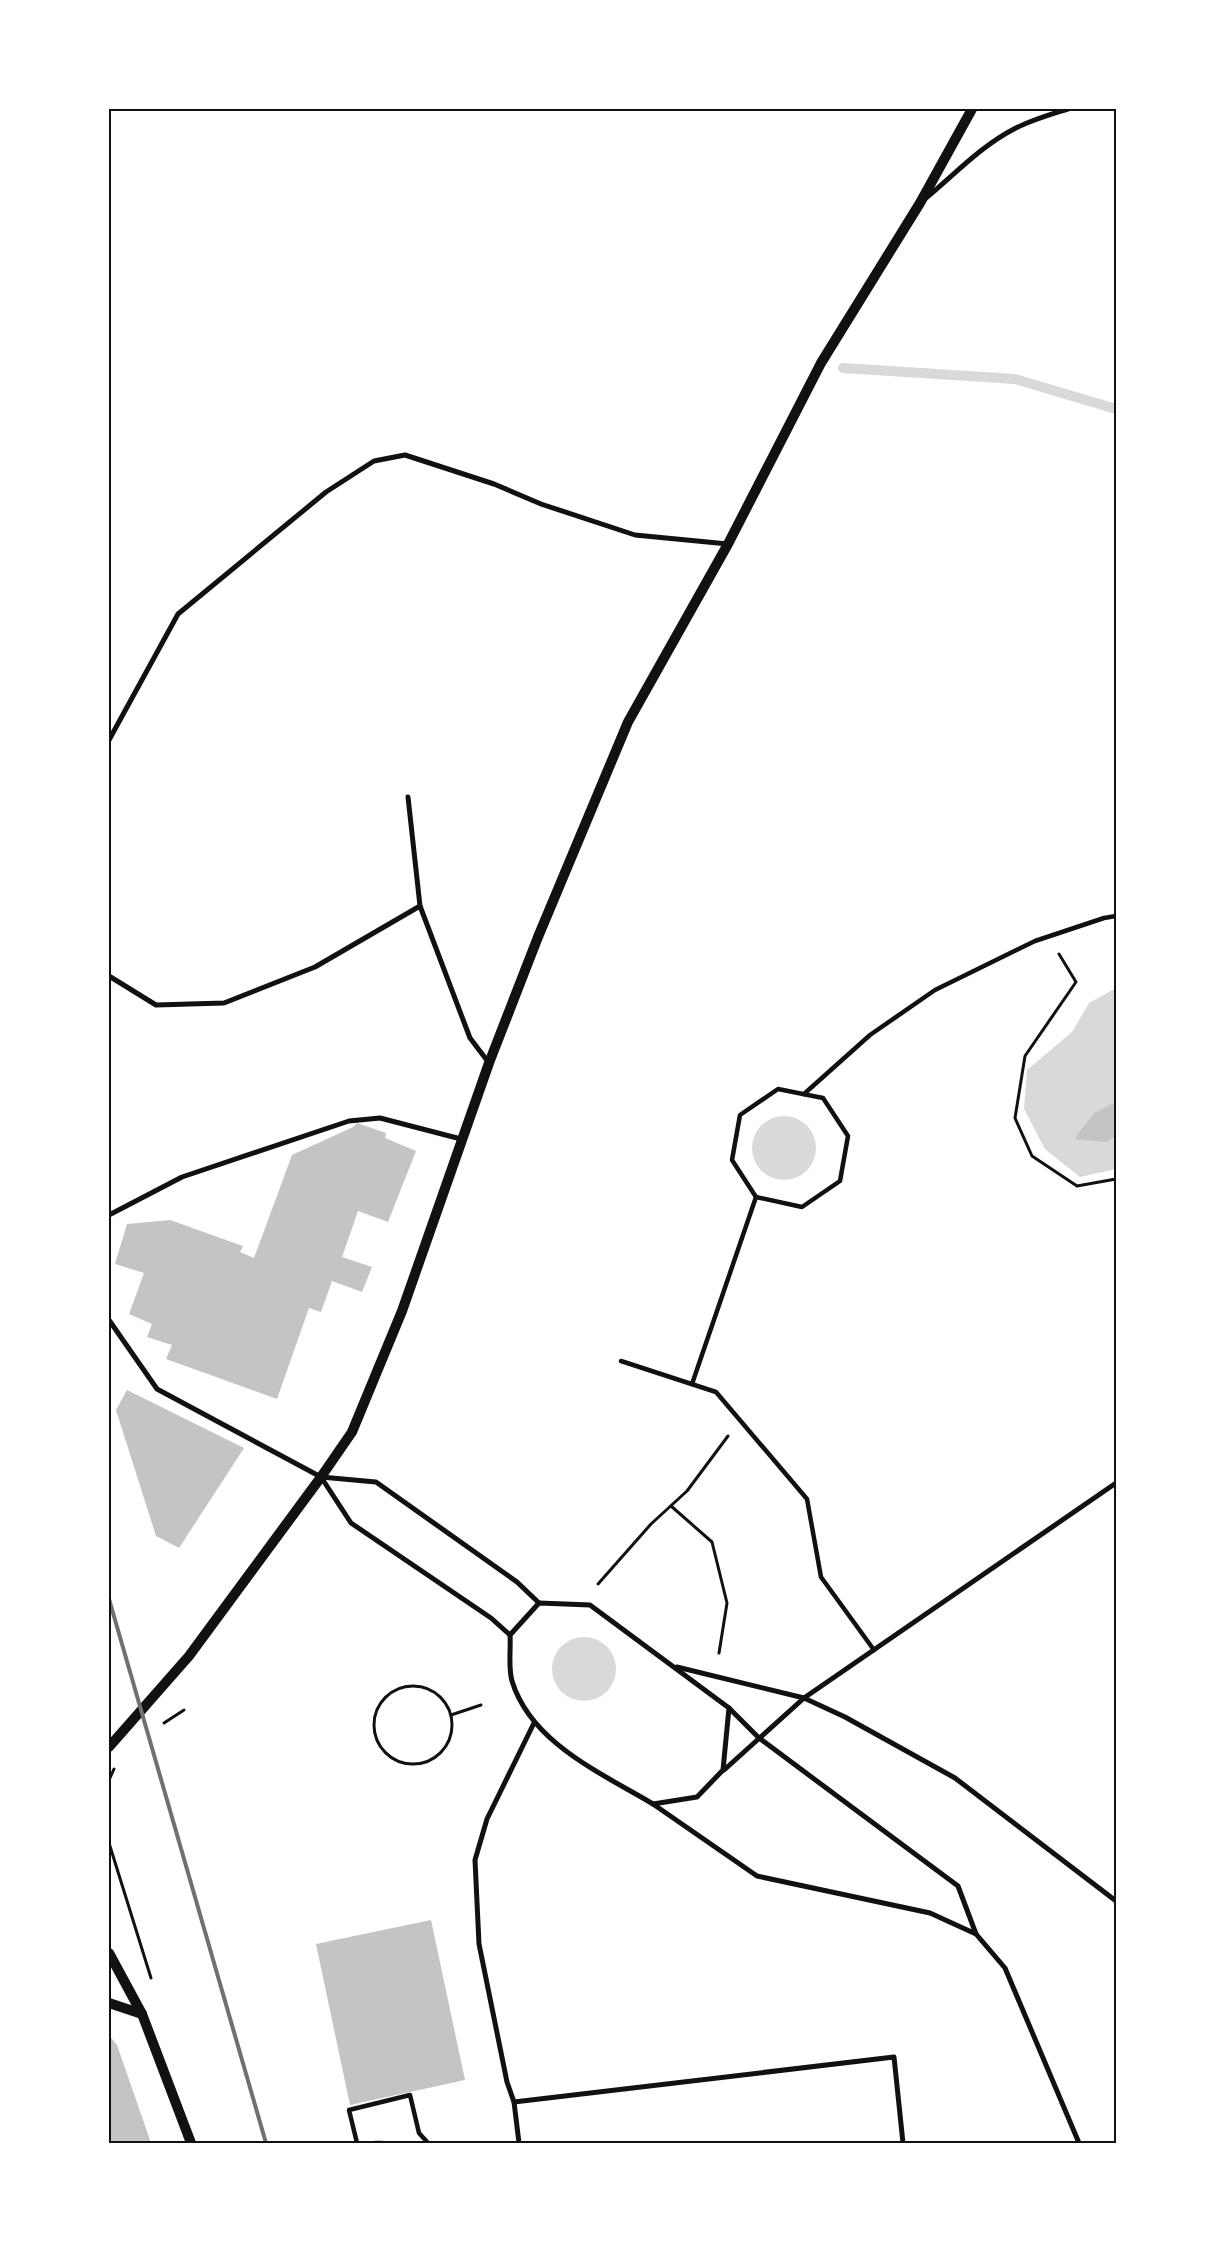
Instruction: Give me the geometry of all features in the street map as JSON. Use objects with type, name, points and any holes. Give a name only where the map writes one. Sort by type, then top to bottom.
[{"type":"main road","points":[[109,1747],[189,1656],[322,1477],[352,1432],[398,1320],[489,1063],[538,937],[628,722],[728,544],[820,363],[920,203],[972,109]]},
{"type":"main road","points":[[109,1952],[142,2014],[191,2143]]},
{"type":"main road","points":[[109,2003],[142,2014]]},
{"type":"street","points":[[920,203],[988,146],[1012,130],[1032,120],[1068,109]]},
{"type":"street","points":[[109,740],[178,614],[326,492],[374,461],[406,456],[494,484],[541,504],[635,535],[728,544]]},
{"type":"street","points":[[408,797],[420,906],[470,1038],[489,1063]]},
{"type":"street","points":[[109,976],[156,1005],[224,1003],[315,967],[420,906]]},
{"type":"street","points":[[804,1094],[870,1035],[935,990],[1035,941],[1104,918],[1116,916]]},
{"type":"street","points":[[778,1089],[823,1098],[848,1136],[840,1181],[802,1206],[756,1197],[732,1160],[740,1116],[778,1089]]},
{"type":"street","points":[[109,1215],[182,1177],[349,1121],[380,1118],[461,1139]]},
{"type":"street","points":[[692,1384],[756,1197]]},
{"type":"street","points":[[109,1320],[158,1389],[322,1477],[376,1482],[518,1582],[539,1603],[590,1605],[729,1708],[759,1738],[958,1886],[976,1934],[1005,1968],[1079,2143]]},
{"type":"street","points":[[621,1361],[716,1392],[741,1420],[807,1499],[821,1577],[874,1650]]},
{"type":"street","points":[[322,1477],[351,1522],[491,1618],[510,1634]]},
{"type":"street","points":[[653,1804],[697,1797],[723,1770],[804,1698],[1116,1483]]},
{"type":"street","points":[[539,1603],[510,1634],[512,1680],[534,1723],[578,1759],[653,1804],[757,1876],[930,1913],[976,1934]]},
{"type":"street","points":[[673,1666],[804,1698],[845,1718],[955,1778],[1116,1901]]},
{"type":"street","points":[[723,1770],[729,1708]]},
{"type":"street","points":[[519,2143],[514,2102],[507,2082],[479,1944],[475,1860],[487,1818],[534,1723]]},
{"type":"street","points":[[514,2102],[894,2057],[903,2143]]},
{"type":"street","points":[[357,2143],[349,2110],[410,2095],[419,2133],[428,2143]]},
{"type":"street","points":[[375,2143],[382,2143]]},
{"type":"path","points":[[1048,937],[1076,982],[1025,1056],[1015,1118],[1032,1156],[1077,1186],[1116,1180]]},
{"type":"path","points":[[598,1584],[651,1524],[687,1491],[741,1420]]},
{"type":"path","points":[[671,1506],[712,1542],[727,1603],[719,1653]]},
{"type":"path","points":[[412,1685],[425,1687],[436,1693],[446,1703],[451,1715],[452,1728],[449,1741],[442,1752],[425,1762],[405,1764],[394,1760],[383,1751],[376,1740],[373,1727],[374,1715],[388,1693],[400,1687],[412,1685]]},
{"type":"path","points":[[451,1715],[481,1705]]},
{"type":"shaded area","points":[[1116,988],[1116,1169],[1080,1177],[1045,1149],[1024,1109],[1027,1070],[1072,1032],[1089,1003]]},
{"type":"shaded area","points":[[784,1116],[802,1121],[807,1125],[811,1130],[816,1148],[811,1166],[807,1171],[802,1175],[784,1180],[766,1175],[761,1171],[757,1166],[752,1148],[757,1130],[761,1125],[766,1121]]},
{"type":"shaded area","points":[[578,1637],[590,1637],[607,1646],[614,1657],[616,1669],[614,1681],[607,1692],[590,1701],[578,1701],[566,1696],[557,1687],[552,1675],[552,1663],[557,1651],[566,1642]]},
{"type":"building","points":[[1116,1102],[1116,1136],[1107,1142],[1074,1139],[1094,1113]]},
{"type":"building","points":[[357,1123],[386,1133],[385,1138],[416,1151],[388,1222],[358,1211],[342,1257],[372,1267],[362,1292],[332,1281],[321,1312],[309,1308],[277,1399],[166,1359],[172,1345],[147,1337],[152,1324],[129,1314],[144,1273],[115,1264],[127,1224],[170,1220],[243,1246],[240,1252],[254,1258],[292,1155],[353,1127]]},
{"type":"building","points":[[127,1390],[244,1448],[179,1548],[156,1536],[116,1410]]},
{"type":"building","points":[[431,1920],[465,2080],[350,2105],[316,1944]]},
{"type":"building","points":[[109,2035],[117,2045],[151,2143],[109,2143]]},
{"type":"waterway","points":[[843,368],[1015,379],[1116,409]]},
{"type":"railway","points":[[109,1599],[266,2143]]}]
